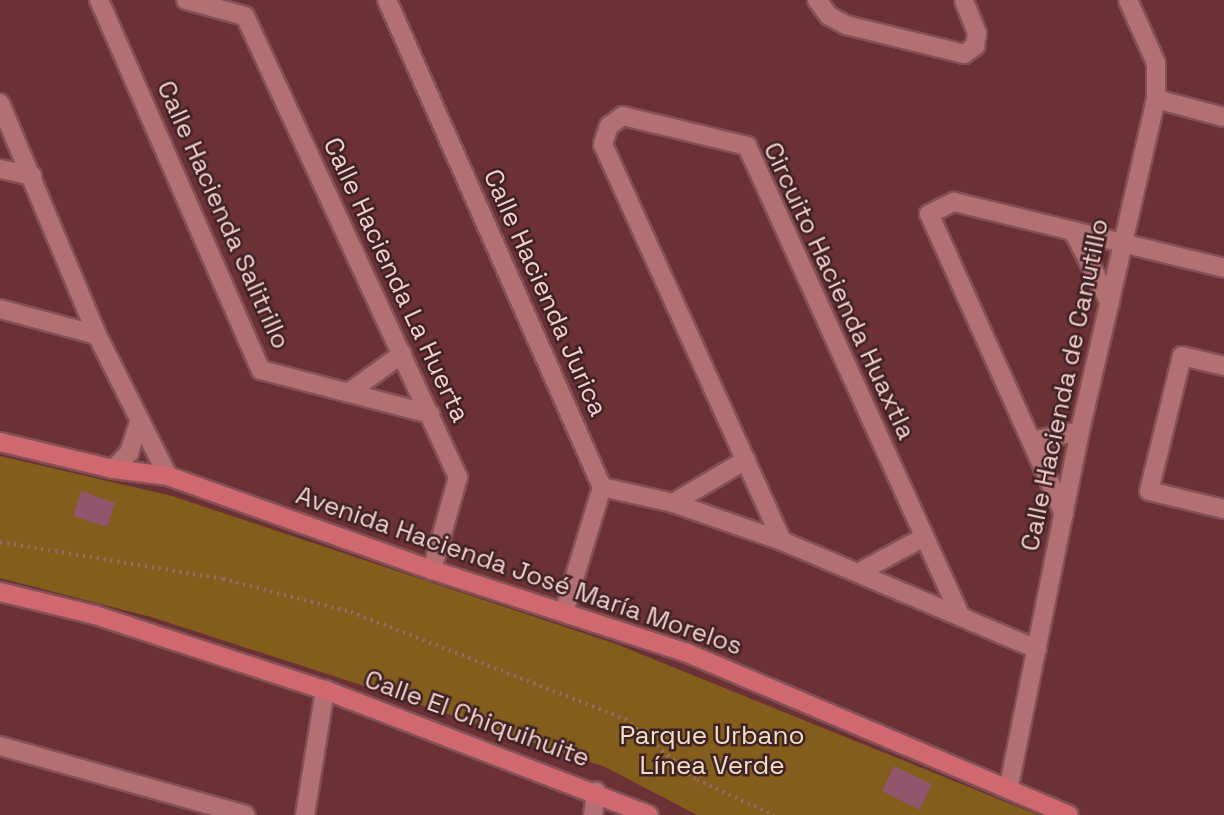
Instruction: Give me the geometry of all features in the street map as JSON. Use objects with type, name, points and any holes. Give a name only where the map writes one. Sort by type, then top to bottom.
[{"type":"main road","name":"Avenida Hacienda José María Morelos","points":[[0,442],[113,469],[168,476],[432,570],[685,652],[1009,786],[1069,815]]},
{"type":"main road","points":[[0,592],[95,615],[325,690]]},
{"type":"main road","name":"Calle El Chiquihuite","points":[[325,690],[596,791],[649,815]]},
{"type":"street","name":"Calle Hacienda Salitrillo","points":[[99,0],[261,370],[430,414]]},
{"type":"street","name":"Calle Hacienda La Huerta","points":[[186,0],[245,16],[458,477],[432,570]]},
{"type":"street","name":"Calle Hacienda Jurica","points":[[387,0],[602,487]]},
{"type":"street","points":[[817,0],[829,16],[846,26],[964,54],[975,46],[977,33],[964,0]]},
{"type":"street","name":"Calle Hacienda de Canutillo","points":[[1009,786],[1080,431],[1156,99],[1156,63],[1128,0]]},
{"type":"street","points":[[1156,99],[1224,117]]},
{"type":"street","points":[[0,103],[97,335],[168,476]]},
{"type":"street","name":"Circuito Hacienda Huaxtla","points":[[782,541],[603,144],[608,126],[623,116],[747,146],[961,617]]},
{"type":"street","points":[[0,169],[32,176]]},
{"type":"street","points":[[1064,514],[929,214],[954,202],[1224,268]]},
{"type":"street","points":[[1073,231],[1110,303]]},
{"type":"street","points":[[0,309],[97,335]]},
{"type":"street","points":[[348,393],[402,354]]},
{"type":"street","points":[[1224,366],[1182,356],[1149,491],[1224,509]]},
{"type":"street","points":[[113,469],[129,453],[139,423]]},
{"type":"street","points":[[1031,440],[1080,431]]},
{"type":"street","points":[[673,503],[746,460]]},
{"type":"street","points":[[564,612],[602,487],[673,503],[782,541],[1037,649]]},
{"type":"street","points":[[858,573],[924,537]]},
{"type":"street","points":[[305,815],[325,690]]},
{"type":"street","points":[[0,746],[246,815]]},
{"type":"street","points":[[593,815],[596,791]]},
{"type":"path","points":[[0,542],[223,579],[351,612],[625,719],[697,780],[774,815]]},
{"type":"green space","name":"Parque Urbano Línea Verde","points":[[0,456],[172,496],[616,644],[1038,815],[697,815],[605,767],[151,617],[0,578]]},
{"type":"building","points":[[81,491],[115,503],[107,527],[73,516]]},
{"type":"building","points":[[894,766],[932,784],[920,810],[882,791]]}]
